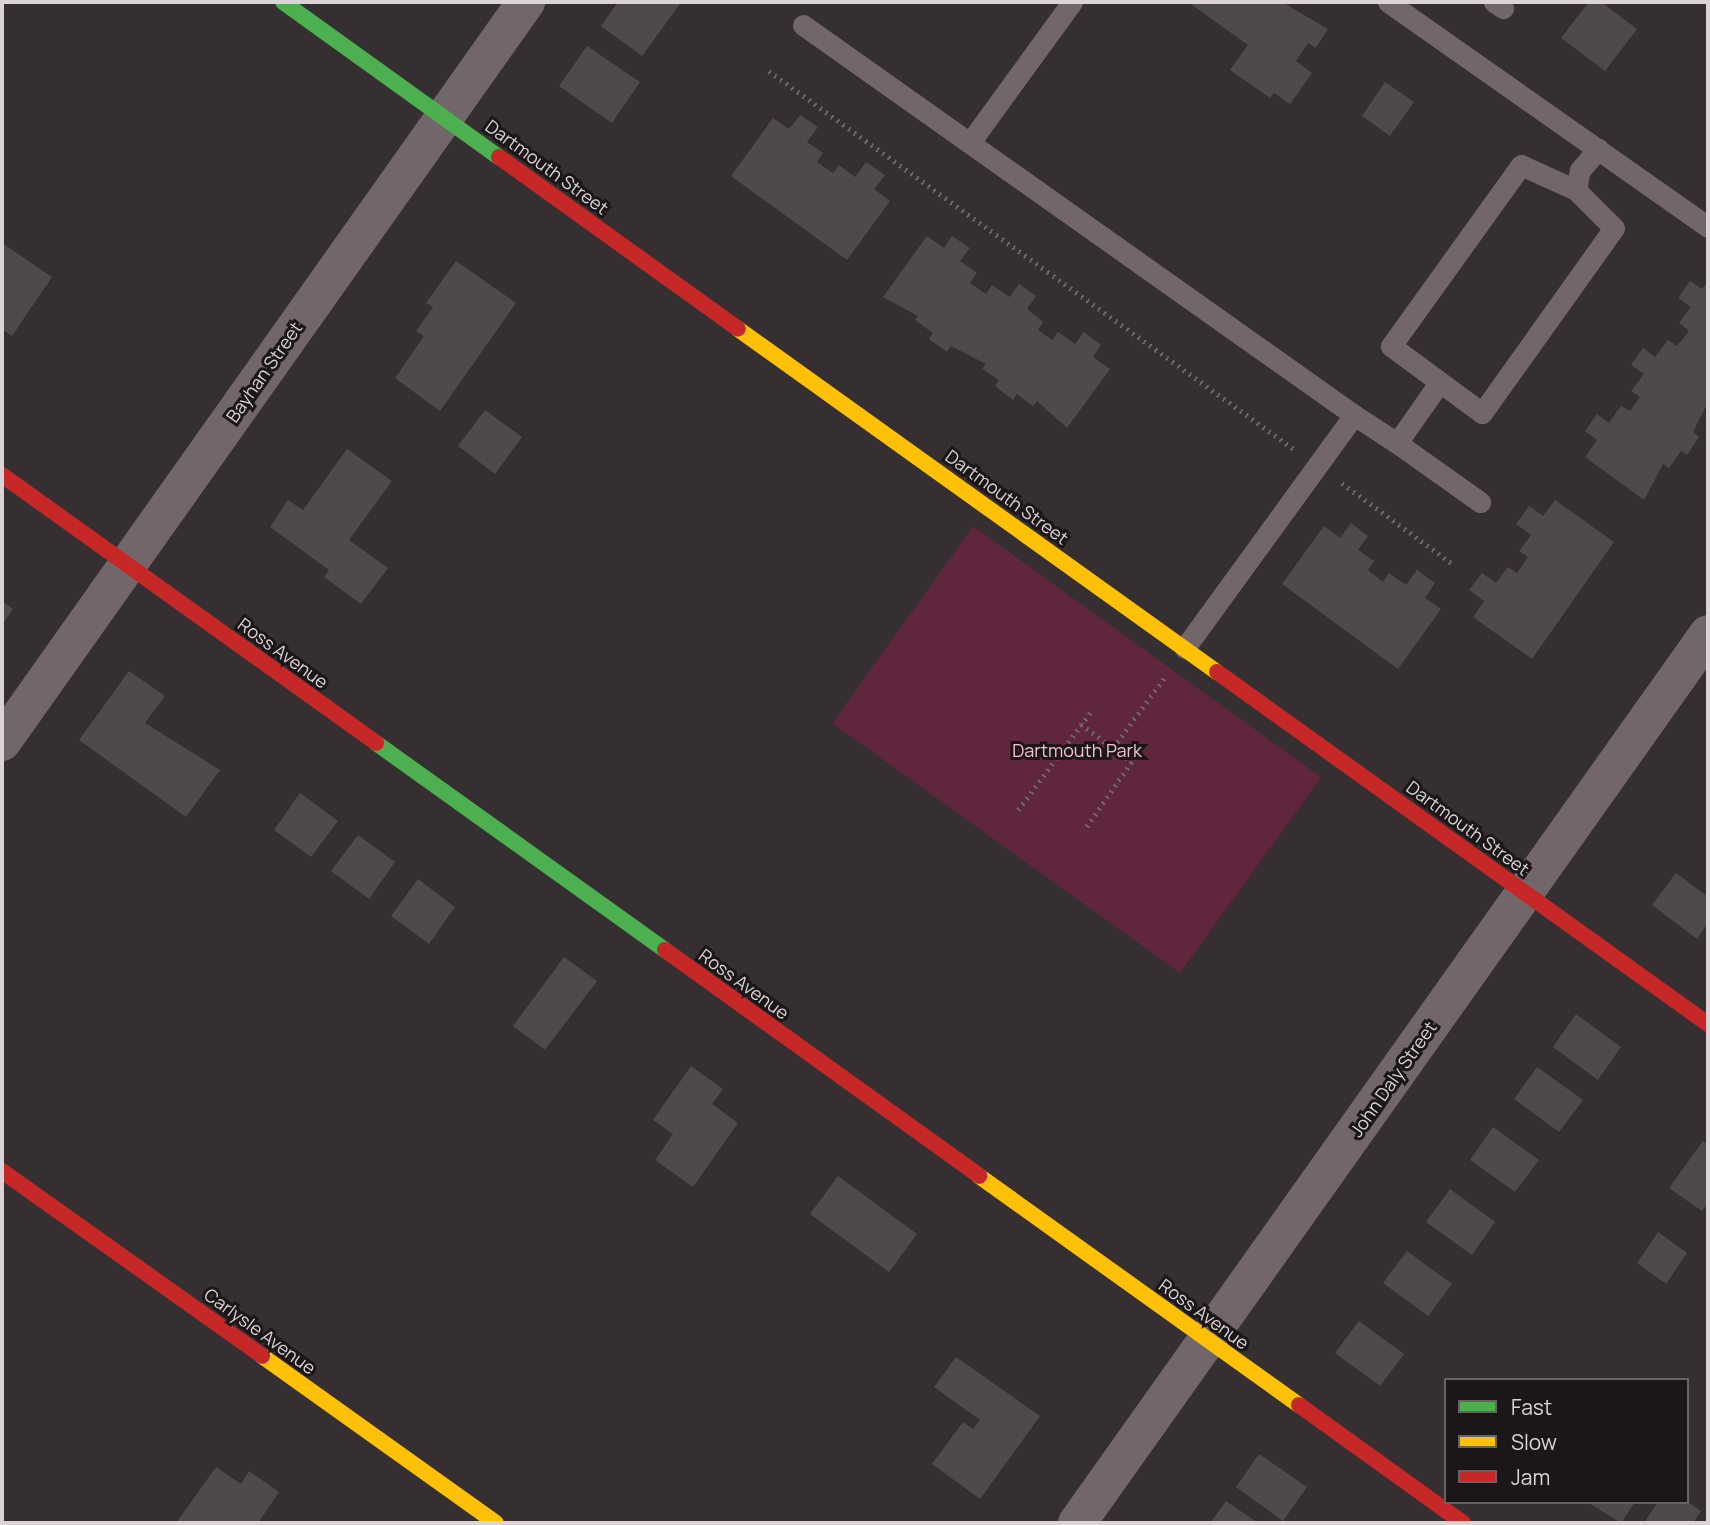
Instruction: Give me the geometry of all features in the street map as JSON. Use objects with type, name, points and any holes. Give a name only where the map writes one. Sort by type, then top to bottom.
[{"type":"street","name":"Dartmouth Street","points":[[283,2],[1708,1024]]},
{"type":"street","name":"Bayhan Street","points":[[2,742],[526,2]]},
{"type":"street","name":"Ross Avenue","points":[[2,475],[1463,1523]]},
{"type":"street","name":"John Daly Street","points":[[1077,1523],[1708,634]]},
{"type":"street","name":"Carlysle Avenue","points":[[2,1171],[496,1523]]},
{"type":"lane","points":[[971,141],[1072,2]]},
{"type":"lane","points":[[1388,2],[1708,227]]},
{"type":"lane","points":[[803,26],[971,141],[1480,502]]},
{"type":"lane","points":[[1576,190],[1580,170],[1598,149]]},
{"type":"lane","points":[[1521,165],[1576,190],[1614,228],[1482,413],[1391,346],[1507,180],[1521,165]]},
{"type":"lane","points":[[1397,443],[1439,383]]},
{"type":"lane","points":[[1185,648],[1354,415]]},
{"type":"path","points":[[769,71],[1302,454]]},
{"type":"path","points":[[1334,493],[1342,482],[1454,565]]},
{"type":"path","points":[[1113,748],[1185,648]]},
{"type":"path","points":[[1018,810],[1092,710]]},
{"type":"path","points":[[1081,724],[1132,762],[1087,827]]},
{"type":"green space","name":"Dartmouth Park","points":[[973,526],[1321,777],[1180,973],[832,723]]},
{"type":"building","points":[[618,2],[680,4],[642,56],[601,26]]},
{"type":"building","points":[[1188,2],[1282,2],[1328,29],[1316,48],[1308,43],[1296,61],[1312,73],[1290,104],[1274,93],[1270,98],[1230,70],[1248,45]]},
{"type":"building","points":[[1589,2],[1601,2],[1637,29],[1605,71],[1561,38]]},
{"type":"building","points":[[587,46],[640,82],[612,123],[559,86]]},
{"type":"building","points":[[1385,82],[1414,102],[1390,136],[1362,116]]},
{"type":"building","points":[[800,115],[818,127],[807,142],[823,153],[817,162],[833,173],[839,165],[855,177],[866,162],[885,175],[874,189],[890,201],[847,260],[731,176],[773,118],[789,129]]},
{"type":"building","points":[[927,236],[944,248],[952,236],[970,248],[960,261],[977,273],[970,283],[986,294],[992,285],[1010,297],[1019,284],[1036,296],[1027,309],[1043,322],[1038,330],[1052,340],[1058,332],[1075,344],[1084,332],[1101,345],[1093,357],[1110,369],[1067,428],[1037,401],[1033,406],[1017,394],[1013,400],[995,386],[999,380],[982,369],[986,364],[951,346],[947,352],[929,339],[933,333],[915,320],[918,316],[883,297]]},
{"type":"building","points":[[2,243],[52,277],[12,336],[2,329]]},
{"type":"building","points":[[456,261],[516,303],[440,411],[395,378],[424,336],[416,331],[433,307],[426,303]]},
{"type":"building","points":[[1690,281],[1702,289],[1708,281],[1708,402],[1693,432],[1699,437],[1687,455],[1681,451],[1669,468],[1663,464],[1644,500],[1585,457],[1597,440],[1585,431],[1597,414],[1609,423],[1621,406],[1630,411],[1640,397],[1631,391],[1644,374],[1631,365],[1643,348],[1655,357],[1668,340],[1677,346],[1689,331],[1679,323],[1691,307],[1678,298]]},
{"type":"building","points":[[485,410],[522,437],[495,474],[458,446]]},
{"type":"building","points":[[347,449],[392,481],[349,540],[388,568],[361,604],[324,577],[329,570],[270,527],[288,500],[303,510]]},
{"type":"building","points":[[1555,500],[1614,542],[1532,659],[1473,617],[1484,601],[1469,590],[1482,573],[1496,583],[1508,567],[1517,573],[1528,557],[1519,551],[1531,535],[1516,524],[1529,506],[1543,516]]},
{"type":"building","points":[[1351,523],[1368,536],[1358,550],[1374,561],[1368,570],[1383,582],[1389,573],[1406,585],[1417,570],[1435,583],[1425,598],[1441,609],[1398,669],[1282,584],[1324,526],[1340,538]]},
{"type":"building","points":[[2,601],[13,609],[2,625]]},
{"type":"building","points":[[129,671],[165,696],[145,723],[220,770],[186,817],[79,740]]},
{"type":"building","points":[[300,793],[338,821],[311,857],[274,830]]},
{"type":"building","points":[[358,835],[395,862],[369,899],[331,871]]},
{"type":"building","points":[[1676,873],[1708,897],[1708,923],[1697,939],[1652,905]]},
{"type":"building","points":[[418,879],[455,907],[429,944],[391,916]]},
{"type":"building","points":[[564,957],[597,981],[545,1050],[513,1026]]},
{"type":"building","points":[[1576,1014],[1621,1047],[1598,1080],[1553,1047]]},
{"type":"building","points":[[691,1066],[723,1089],[712,1104],[738,1123],[693,1187],[655,1160],[673,1134],[653,1120]]},
{"type":"building","points":[[1537,1067],[1583,1100],[1559,1132],[1514,1099]]},
{"type":"building","points":[[1493,1127],[1539,1160],[1515,1192],[1470,1160]]},
{"type":"building","points":[[1703,1141],[1708,1145],[1708,1203],[1702,1211],[1669,1188]]},
{"type":"building","points":[[838,1176],[917,1234],[889,1272],[810,1214]]},
{"type":"building","points":[[1450,1189],[1495,1222],[1472,1255],[1426,1222]]},
{"type":"building","points":[[1658,1232],[1687,1253],[1666,1284],[1637,1263]]},
{"type":"building","points":[[1407,1251],[1452,1284],[1428,1316],[1383,1283]]},
{"type":"building","points":[[1359,1321],[1404,1354],[1380,1386],[1335,1353]]},
{"type":"building","points":[[956,1357],[1040,1416],[980,1499],[932,1464],[963,1422],[973,1429],[980,1420],[934,1387]]},
{"type":"building","points":[[1259,1454],[1307,1487],[1283,1521],[1236,1487]]},
{"type":"building","points":[[216,1467],[241,1484],[249,1471],[279,1492],[258,1523],[176,1523]]},
{"type":"building","points":[[1226,1501],[1258,1523],[1210,1523]]},
{"type":"building","points":[[1689,1503],[1701,1511],[1693,1523],[1644,1523],[1657,1504]]},
{"type":"building","points":[[1590,1504],[1634,1504],[1621,1523]]},
{"type":"traffic: fast","points":[[283,2],[499,157]]},
{"type":"traffic: fast","points":[[376,743],[665,950]]},
{"type":"traffic: slow","points":[[738,329],[1217,672]]},
{"type":"traffic: slow","points":[[979,1176],[1299,1405]]},
{"type":"traffic: slow","points":[[262,1356],[496,1523]]},
{"type":"traffic: jam","points":[[499,157],[738,329]]},
{"type":"traffic: jam","points":[[2,475],[376,743]]},
{"type":"traffic: jam","points":[[1217,672],[1708,1024]]},
{"type":"traffic: jam","points":[[665,950],[979,1176]]},
{"type":"traffic: jam","points":[[2,1171],[262,1356]]},
{"type":"traffic: jam","points":[[1299,1405],[1463,1523]]}]
